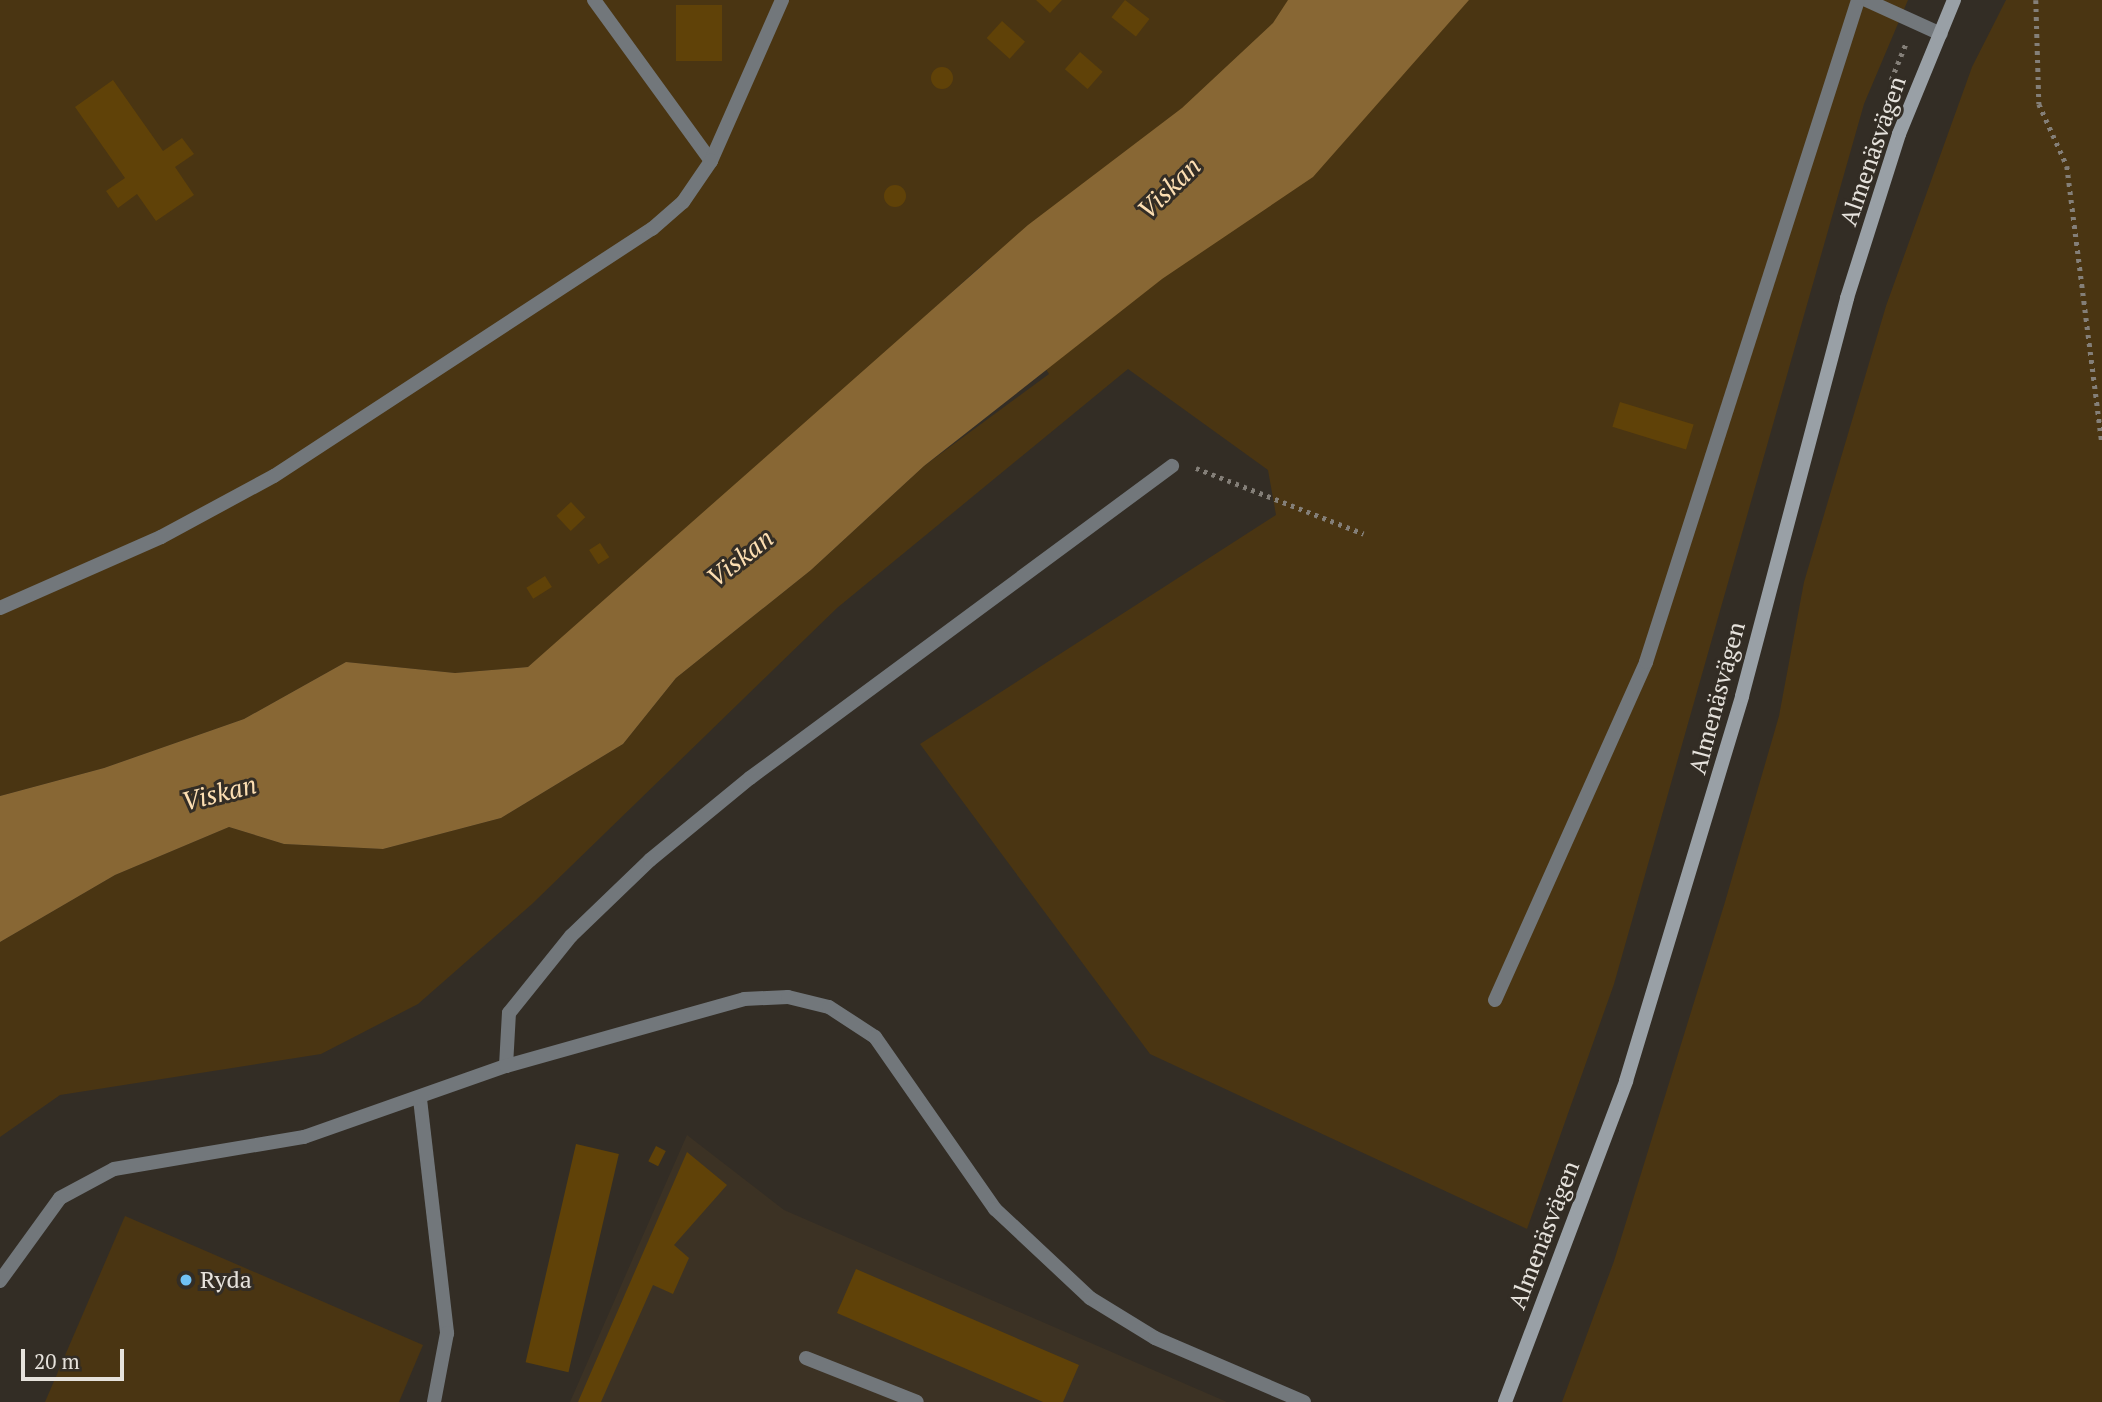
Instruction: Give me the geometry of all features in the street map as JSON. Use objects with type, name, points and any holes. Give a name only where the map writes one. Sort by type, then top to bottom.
[{"type":"street","points":[[594,0],[711,162]]},
{"type":"street","points":[[0,608],[161,537],[274,476],[652,229],[682,202],[711,162],[782,0]]},
{"type":"street","points":[[1495,1000],[1646,662],[1858,0]]},
{"type":"street","points":[[1866,0],[1941,34]]},
{"type":"street","name":"Almenäsvägen","points":[[1505,1402],[1630,1068],[1742,696],[1847,298],[1899,134],[1955,0]]},
{"type":"street","points":[[506,1066],[509,1013],[571,936],[650,860],[750,778],[1172,466]]},
{"type":"street","points":[[0,1281],[43,1217],[79,1183],[160,1157],[304,1137],[420,1099],[506,1066],[744,999],[788,997],[830,1007],[875,1037],[995,1209],[1090,1298],[1134,1328],[1304,1402]]},
{"type":"street","points":[[420,1099],[447,1333],[434,1402]]},
{"type":"street","points":[[806,1358],[917,1402]]},
{"type":"path","points":[[2036,0],[2039,104],[2067,166],[2102,442]]},
{"type":"path","points":[[1886,93],[1914,21]]},
{"type":"path","points":[[1172,466],[1207,469],[1364,534]]},
{"type":"shaded area","points":[[0,0],[1908,0],[1864,104],[1614,984],[1527,1229],[1150,1054],[920,744],[1276,515],[1268,470],[1128,369],[837,608],[532,904],[418,1004],[321,1054],[60,1095],[0,1137],[0,942],[115,875],[229,827],[284,844],[383,849],[501,818],[623,744],[676,678],[811,570],[924,466],[1049,374],[982,265],[684,536],[528,667],[455,673],[346,662],[244,719],[104,768],[0,796]]},
{"type":"shaded area","points":[[2006,0],[2102,0],[2102,1402],[1562,1402],[1614,1261],[1725,902],[1779,716],[1804,582],[1886,306],[1972,67]]},
{"type":"shaded area","points":[[687,1135],[784,1210],[1227,1402],[570,1402]]},
{"type":"shaded area","name":"Ryda","points":[[125,1216],[423,1345],[399,1402],[45,1402]]},
{"type":"water","name":"Viskan","points":[[1288,0],[1469,0],[1313,177],[1162,279],[924,466],[811,570],[676,678],[623,744],[501,818],[383,849],[284,844],[229,827],[115,875],[0,942],[0,796],[104,768],[244,719],[346,662],[455,673],[528,667],[1028,225],[1182,108],[1273,23]]},
{"type":"building","points":[[1036,0],[1062,0],[1050,13]]},
{"type":"building","points":[[1125,0],[1149,19],[1136,36],[1111,17]]},
{"type":"building","points":[[676,5],[722,5],[722,61],[676,61]]},
{"type":"building","points":[[1002,21],[1025,42],[1010,59],[987,38]]},
{"type":"building","points":[[1080,52],[1103,72],[1088,89],[1065,69]]},
{"type":"building","points":[[942,67],[950,70],[953,78],[950,86],[942,89],[934,86],[931,78],[934,70]]},
{"type":"building","points":[[113,80],[163,151],[182,138],[194,154],[175,167],[194,195],[156,221],[137,194],[118,208],[106,191],[125,178],[75,107]]},
{"type":"building","points":[[895,185],[903,188],[906,196],[903,204],[895,207],[887,204],[884,196],[887,188]]},
{"type":"building","points":[[1620,402],[1694,425],[1686,449],[1612,427]]},
{"type":"building","points":[[571,502],[585,517],[571,531],[556,516]]},
{"type":"building","points":[[600,543],[609,557],[598,564],[589,550]]},
{"type":"building","points":[[545,576],[552,587],[533,599],[526,588]]},
{"type":"building","points":[[576,1144],[619,1154],[568,1372],[526,1362]]},
{"type":"building","points":[[656,1146],[666,1151],[658,1166],[648,1161]]},
{"type":"building","points":[[687,1152],[727,1185],[674,1245],[689,1258],[673,1294],[653,1285],[601,1402],[578,1402]]},
{"type":"building","points":[[856,1269],[1079,1365],[1063,1402],[1043,1402],[837,1313]]},
{"type":"place","name":"Ryda","points":[[186,1280]]}]
